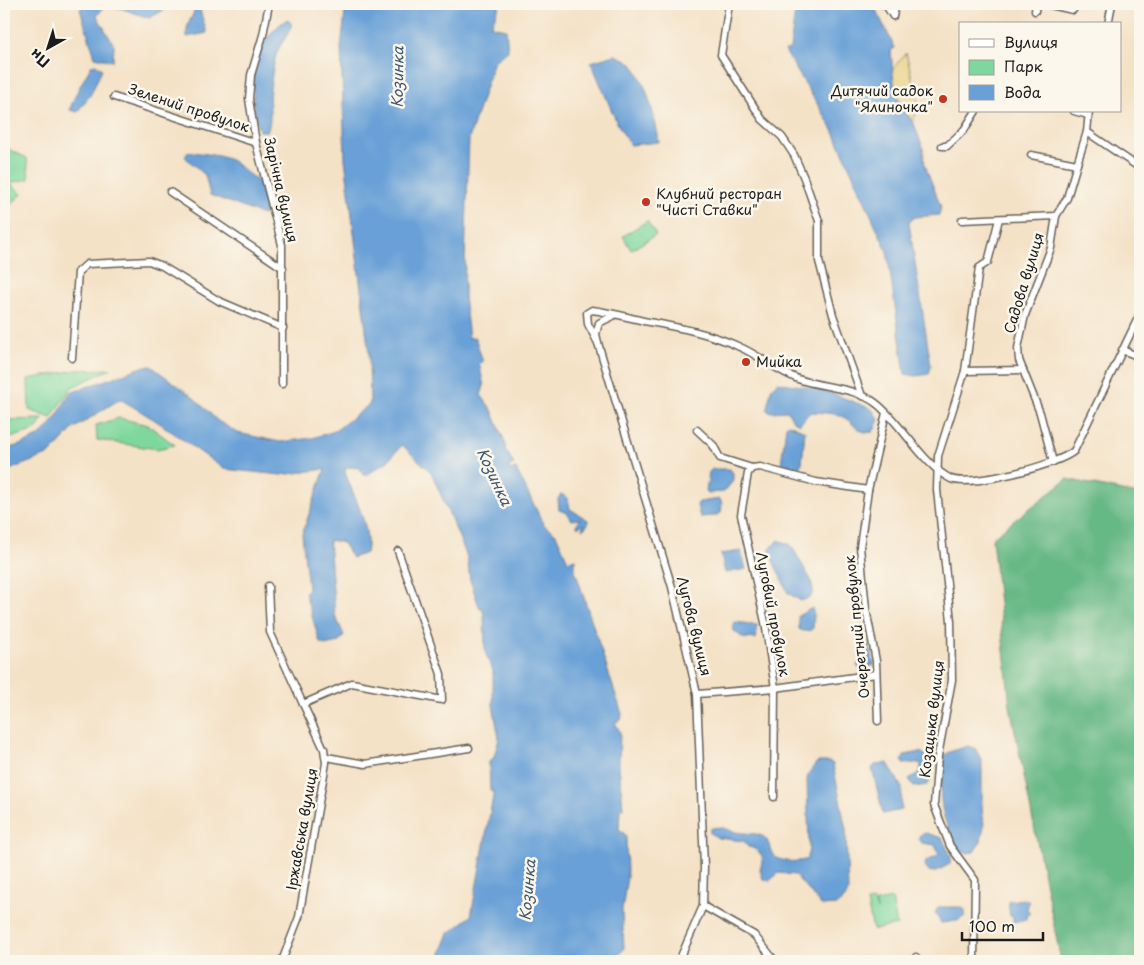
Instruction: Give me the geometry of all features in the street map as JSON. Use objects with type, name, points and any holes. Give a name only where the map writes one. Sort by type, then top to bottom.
[{"type":"street","name":"Зарічна вулиця","points":[[269,4],[249,89],[251,118],[256,142],[282,245],[282,384]]},
{"type":"street","points":[[729,4],[721,55],[762,119],[782,137],[794,155],[804,178],[818,221],[819,261],[833,315],[862,396]]},
{"type":"street","points":[[885,4],[893,16],[896,4]]},
{"type":"street","points":[[1035,11],[1036,4]]},
{"type":"street","points":[[1046,4],[1073,10],[1076,4]]},
{"type":"street","points":[[1108,22],[1112,4]]},
{"type":"street","name":"Зелений провулок","points":[[114,97],[256,142]]},
{"type":"street","points":[[942,146],[947,146],[964,130],[975,112]]},
{"type":"street","name":"Садова вулиця","points":[[1053,462],[1040,414],[1022,370],[1018,348],[1026,315],[1051,248],[1056,216],[1067,198],[1087,132],[1088,113]]},
{"type":"street","points":[[1087,132],[1140,168]]},
{"type":"street","points":[[1031,155],[1077,164]]},
{"type":"street","points":[[170,192],[283,268]]},
{"type":"street","points":[[962,220],[1056,216]]},
{"type":"street","name":"Козацька вулиця","points":[[974,961],[975,880],[950,846],[934,805],[938,756],[952,680],[951,621],[937,490],[937,469],[938,456],[965,371],[979,268],[988,262],[999,219]]},
{"type":"street","points":[[72,358],[78,272],[87,264],[149,261],[162,266],[219,301],[283,328]]},
{"type":"street","points":[[598,343],[588,324],[587,312],[594,310],[679,327],[741,347],[798,379],[862,396],[876,403],[937,469],[951,478],[964,482],[978,482],[1053,462],[1067,457],[1074,450],[1140,314]]},
{"type":"street","name":"Лугова вулиця","points":[[616,315],[606,318],[599,323],[596,334],[672,587],[697,694],[704,866],[702,906],[679,961]]},
{"type":"street","points":[[1122,350],[1140,357]]},
{"type":"street","points":[[965,371],[1022,370]]},
{"type":"street","name":"Очеретний провулок","points":[[878,721],[876,674],[861,569],[860,547],[868,490],[886,413]]},
{"type":"street","points":[[697,430],[713,445],[720,458],[752,468],[760,467],[816,482],[868,490]]},
{"type":"street","name":"Луговий провулок","points":[[752,468],[748,473],[740,514],[766,630],[775,688],[774,796]]},
{"type":"street","points":[[303,704],[352,683],[442,700],[441,674],[398,551]]},
{"type":"street","name":"Іржавська вулиця","points":[[268,586],[270,632],[326,757],[314,841],[299,917],[282,961]]},
{"type":"street","points":[[697,694],[775,688],[876,674]]},
{"type":"street","points":[[326,757],[364,764],[469,748]]},
{"type":"street","points":[[702,906],[754,935],[774,961]]},
{"type":"green space","points":[[4,147],[27,158],[29,179],[10,183],[22,194],[10,205],[4,204]]},
{"type":"green space","points":[[647,221],[656,235],[631,250],[623,236]]},
{"type":"green space","points":[[111,369],[72,387],[51,418],[29,410],[28,379],[76,370]]},
{"type":"green space","points":[[119,418],[148,425],[175,445],[157,449],[97,440],[96,425]]},
{"type":"green space","points":[[43,419],[36,430],[4,440],[4,420]]},
{"type":"green space","points":[[1067,479],[1140,495],[1140,961],[1061,961],[1010,706],[992,538]]},
{"type":"green space","points":[[892,899],[897,925],[873,930],[867,902],[874,901],[877,910],[876,902]]},
{"type":"sand","points":[[906,53],[919,106],[913,121],[898,97],[892,75],[894,68]]},
{"type":"water","points":[[87,4],[176,4],[149,18],[120,8],[104,7],[97,16],[114,45],[113,61],[95,57],[80,9]]},
{"type":"water","points":[[195,4],[202,4],[200,10],[207,33],[187,37],[187,27],[195,9]]},
{"type":"water","name":"Козинка","points":[[346,4],[500,4],[491,26],[506,29],[508,51],[494,61],[469,139],[464,296],[469,338],[475,337],[483,362],[479,363],[484,386],[481,395],[492,410],[506,445],[505,449],[514,464],[509,466],[510,470],[516,469],[544,525],[556,534],[568,561],[576,559],[574,567],[622,714],[621,720],[615,722],[620,732],[619,765],[623,808],[620,809],[619,829],[626,835],[627,877],[622,910],[624,948],[615,961],[438,961],[449,933],[471,916],[494,791],[490,791],[489,762],[494,757],[499,738],[493,705],[493,671],[485,652],[484,614],[482,609],[480,609],[470,580],[467,557],[431,472],[402,445],[388,461],[367,475],[363,475],[360,468],[347,467],[345,472],[364,523],[367,543],[366,553],[352,558],[343,543],[329,540],[335,615],[344,635],[339,642],[325,645],[320,643],[305,593],[308,589],[302,534],[325,469],[281,475],[224,469],[155,420],[120,399],[73,429],[50,454],[4,472],[4,449],[38,437],[51,424],[70,393],[145,366],[151,366],[192,396],[218,421],[238,433],[280,442],[312,438],[335,431],[370,404],[369,355],[345,159],[341,48]]},
{"type":"water","points":[[796,4],[873,4],[895,48],[891,50],[895,88],[901,107],[913,121],[923,148],[925,165],[941,207],[939,215],[914,217],[909,223],[931,366],[929,374],[916,376],[905,374],[887,251],[833,130],[785,51],[790,49]]},
{"type":"water","points":[[287,19],[292,24],[277,52],[274,63],[270,94],[269,127],[267,131],[259,131],[253,84],[258,55],[274,30]]},
{"type":"water","points":[[615,55],[631,63],[642,80],[653,112],[659,142],[630,145],[617,123],[591,62]]},
{"type":"water","points":[[96,64],[102,69],[91,94],[77,112],[70,110],[76,94],[92,65]]},
{"type":"water","points":[[188,152],[227,158],[259,181],[266,211],[263,215],[210,195],[205,175],[185,157]]},
{"type":"water","points":[[777,382],[820,389],[839,396],[872,409],[879,420],[873,432],[864,432],[841,416],[828,413],[810,412],[800,424],[793,421],[788,411],[769,412],[767,410],[771,389]]},
{"type":"water","points":[[789,424],[805,431],[802,463],[798,469],[785,467],[781,464],[786,426]]},
{"type":"water","points":[[712,469],[730,469],[733,473],[733,481],[724,492],[708,493],[706,491],[709,472]]},
{"type":"water","points":[[561,494],[568,498],[570,509],[588,520],[585,528],[582,529],[584,524],[578,527],[576,525],[580,519],[572,520],[567,513],[559,510],[558,499]]},
{"type":"water","points":[[720,499],[722,504],[721,513],[715,516],[700,517],[697,505],[699,502]]},
{"type":"water","points":[[779,540],[791,545],[811,580],[813,590],[811,597],[801,601],[788,593],[770,554],[770,548]]},
{"type":"water","points":[[741,551],[746,569],[725,573],[721,554]]},
{"type":"water","points":[[812,608],[814,615],[813,628],[808,631],[799,629],[798,616]]},
{"type":"water","points":[[733,623],[757,625],[756,639],[743,638],[734,631]]},
{"type":"water","points":[[868,643],[874,665],[860,670],[857,665],[862,659],[858,657],[862,651],[861,647]]},
{"type":"water","points":[[968,746],[975,748],[982,761],[984,826],[981,841],[974,852],[965,853],[957,850],[943,814],[941,784],[944,756],[949,752]]},
{"type":"water","points":[[920,752],[931,758],[931,780],[927,785],[914,787],[909,779],[920,772],[921,765],[919,763],[903,764],[902,760],[905,755]]},
{"type":"water","points":[[817,762],[830,762],[833,764],[846,830],[848,892],[846,897],[837,905],[822,906],[795,875],[779,873],[769,881],[763,879],[760,870],[763,858],[757,850],[748,847],[744,841],[718,838],[710,833],[710,829],[719,827],[760,835],[766,839],[773,855],[777,858],[787,861],[807,859],[809,848],[807,779],[808,774]]},
{"type":"water","points":[[888,763],[902,788],[901,810],[883,814],[872,768],[875,765]]},
{"type":"water","points":[[926,833],[942,838],[951,856],[950,864],[935,872],[928,871],[925,866],[926,861],[939,855],[935,845],[922,843],[918,839],[920,835]]},
{"type":"water","points":[[1024,899],[1029,902],[1027,909],[1030,914],[1027,915],[1027,919],[1013,922],[1013,917],[1010,916],[1008,901]]},
{"type":"water","points":[[938,907],[961,907],[965,910],[965,916],[957,921],[941,923],[935,913]]},
{"type":"place","name":"Дитячий садок \"Ялиночка\"","points":[[943,99]]},
{"type":"place","name":"Клубний ресторан \"Чисті Ставки\"","points":[[646,202]]},
{"type":"place","name":"Мийка","points":[[746,362]]}]
